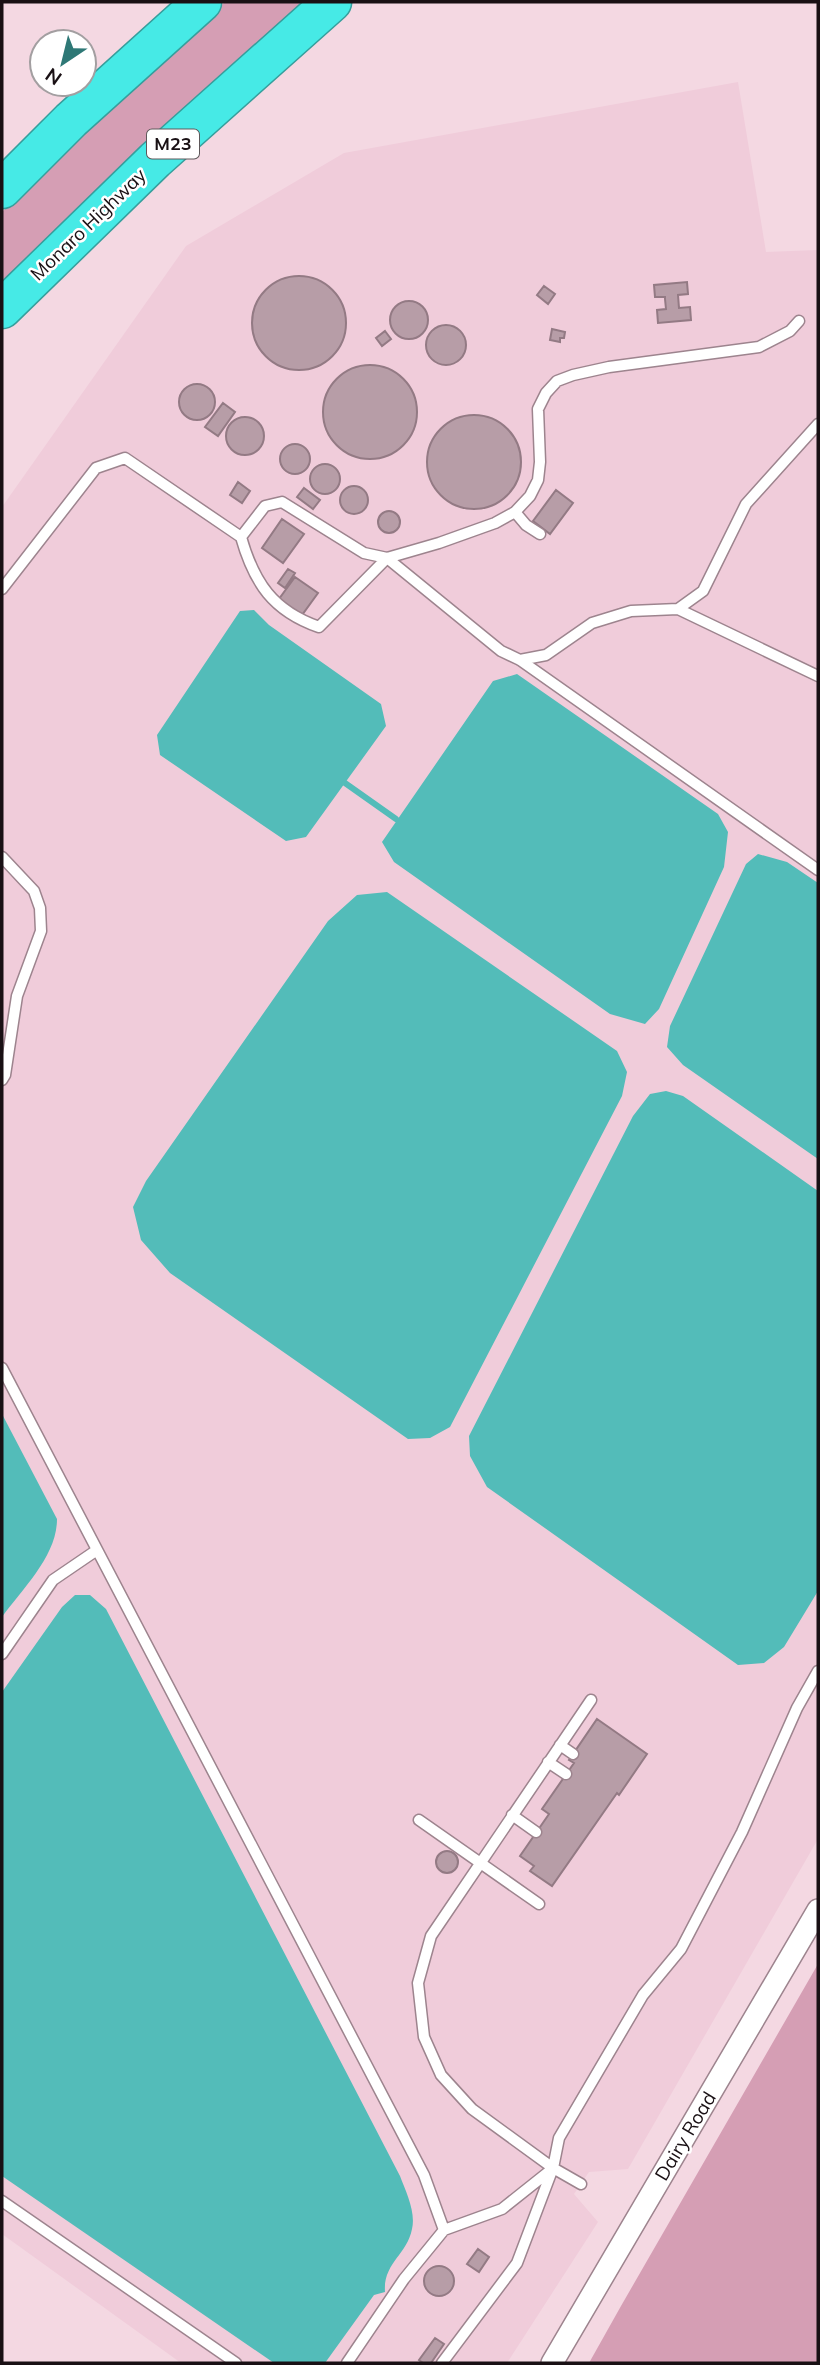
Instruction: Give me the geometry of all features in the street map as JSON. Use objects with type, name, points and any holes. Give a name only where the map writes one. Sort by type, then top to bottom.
[{"type":"highway","points":[[2,188],[71,120],[202,2]]},
{"type":"highway","name":"Monaro Highway","points":[[2,309],[155,160],[332,2]]},
{"type":"street","name":"Dairy Road","points":[[552,2363],[818,1910]]},
{"type":"lane","points":[[2,589],[96,468],[125,458],[241,537],[247,558],[270,598],[296,619],[319,627],[387,558],[495,523],[515,512],[530,496],[538,481],[538,409],[546,393],[557,381],[609,367],[760,347],[790,331],[800,321]]},
{"type":"lane","points":[[678,609],[703,591],[746,504],[818,424]]},
{"type":"lane","points":[[241,537],[265,506],[282,502],[364,553],[387,558],[501,651],[520,660],[818,870]]},
{"type":"lane","points":[[515,512],[526,525],[540,534]]},
{"type":"lane","points":[[520,660],[546,655],[592,623],[631,611],[678,609],[818,676]]},
{"type":"lane","points":[[2,857],[34,891],[40,908],[41,931],[16,996],[5,1075],[2,1080]]},
{"type":"lane","points":[[2,1368],[424,2175],[444,2230]]},
{"type":"lane","points":[[2,1654],[53,1580],[97,1550]]},
{"type":"lane","points":[[442,2363],[517,2263],[553,2168],[559,2138],[643,1994],[681,1949],[742,1832],[797,1708],[818,1671]]},
{"type":"lane","points":[[581,2184],[553,2168],[472,2109],[441,2075],[424,2037],[418,1983],[431,1936],[591,1700]]},
{"type":"lane","points":[[560,1745],[573,1754]]},
{"type":"lane","points":[[548,1762],[566,1774]]},
{"type":"lane","points":[[512,1815],[536,1832]]},
{"type":"lane","points":[[419,1820],[539,1904]]},
{"type":"lane","points":[[347,2363],[404,2279],[444,2230],[502,2209],[553,2168]]},
{"type":"lane","points":[[2,2202],[236,2363]]},
{"type":"shaded area","points":[[225,2],[309,2],[2,290],[2,212],[111,105]]},
{"type":"shaded area","points":[[738,82],[766,252],[818,250],[818,1839],[628,2169],[589,2172],[574,2194],[598,2222],[507,2363],[181,2363],[2,2234],[2,507],[186,246],[344,153]]},
{"type":"shaded area","points":[[818,1964],[818,2363],[589,2363],[621,2306]]},
{"type":"water","points":[[254,610],[269,625],[381,704],[386,726],[306,837],[286,841],[160,755],[157,735],[240,611]]},
{"type":"water","points":[[517,674],[718,814],[728,832],[724,867],[659,1009],[645,1024],[610,1014],[394,862],[382,842],[493,681]]},
{"type":"water","points":[[758,854],[787,862],[818,883],[818,1159],[683,1065],[667,1047],[670,1026],[746,864]]},
{"type":"water","points":[[387,892],[617,1051],[627,1072],[622,1096],[450,1427],[430,1438],[408,1439],[170,1273],[141,1240],[133,1207],[146,1181],[328,921],[357,895]]},
{"type":"water","points":[[666,1091],[683,1096],[818,1191],[818,1591],[784,1647],[764,1663],[738,1665],[487,1487],[470,1456],[469,1436],[633,1116],[650,1094]]},
{"type":"water","points":[[2,1414],[57,1519],[55,1533],[45,1559],[2,1617]]},
{"type":"water","points":[[75,1595],[90,1595],[106,1609],[400,2176],[410,2202],[412,2229],[405,2246],[391,2266],[385,2282],[385,2292],[374,2295],[325,2363],[274,2363],[2,2176],[2,1692],[62,1607]]},
{"type":"building","points":[[290,276],[308,276],[333,289],[343,305],[346,323],[343,341],[333,357],[308,370],[290,370],[265,357],[252,332],[252,314],[265,289]]},
{"type":"building","points":[[687,282],[688,294],[678,295],[679,308],[690,307],[691,320],[658,323],[657,310],[666,309],[665,297],[655,297],[654,285]]},
{"type":"building","points":[[544,286],[555,294],[548,304],[537,295]]},
{"type":"building","points":[[409,301],[423,306],[428,320],[423,334],[409,339],[395,334],[390,320],[395,306]]},
{"type":"building","points":[[446,325],[460,331],[466,345],[460,359],[446,365],[432,359],[426,345],[432,331]]},
{"type":"building","points":[[552,329],[565,332],[560,342],[550,340]]},
{"type":"building","points":[[385,331],[391,339],[382,346],[376,338]]},
{"type":"building","points":[[370,365],[388,368],[403,379],[414,394],[417,412],[414,430],[403,445],[388,456],[370,459],[352,456],[337,445],[326,430],[323,412],[326,394],[337,379],[352,368]]},
{"type":"building","points":[[197,384],[210,389],[215,402],[210,415],[197,420],[184,415],[179,402],[184,389]]},
{"type":"building","points":[[223,403],[235,412],[218,436],[205,427]]},
{"type":"building","points":[[474,415],[492,418],[507,429],[518,444],[521,462],[518,480],[507,495],[492,506],[474,509],[456,506],[441,495],[430,480],[427,462],[430,444],[441,429],[456,418]]},
{"type":"building","points":[[245,417],[258,423],[264,436],[258,449],[245,455],[232,449],[226,436],[232,423]]},
{"type":"building","points":[[295,444],[305,449],[310,459],[305,469],[295,474],[285,469],[280,459],[285,449]]},
{"type":"building","points":[[325,464],[331,465],[339,473],[339,485],[331,493],[325,494],[319,493],[311,485],[310,479],[311,473],[319,465]]},
{"type":"building","points":[[238,482],[250,491],[242,503],[230,495]]},
{"type":"building","points":[[354,486],[364,490],[368,500],[364,510],[354,514],[344,510],[340,500],[344,490]]},
{"type":"building","points":[[304,488],[320,500],[313,509],[297,497]]},
{"type":"building","points":[[556,490],[573,503],[550,534],[533,521]]},
{"type":"building","points":[[389,511],[397,514],[400,522],[397,530],[389,533],[381,530],[378,522],[381,514]]},
{"type":"building","points":[[282,519],[304,534],[283,563],[262,548]]},
{"type":"building","points":[[288,569],[295,573],[285,588],[278,583]]},
{"type":"building","points":[[295,577],[318,593],[302,615],[279,599]]},
{"type":"building","points":[[597,1719],[647,1754],[552,1886],[530,1871],[534,1866],[520,1856],[549,1814],[542,1809],[574,1763],[569,1760]]},
{"type":"building","points":[[447,1851],[455,1854],[458,1862],[455,1870],[447,1873],[439,1870],[436,1862],[439,1854]]},
{"type":"building","points":[[478,2249],[489,2257],[479,2272],[467,2264]]},
{"type":"building","points":[[439,2266],[450,2270],[454,2281],[450,2292],[439,2296],[428,2292],[424,2281],[428,2270]]},
{"type":"building","points":[[435,2338],[444,2344],[431,2363],[423,2363],[419,2360]]},
{"type":"waterway","points":[[345,783],[396,819]]}]
